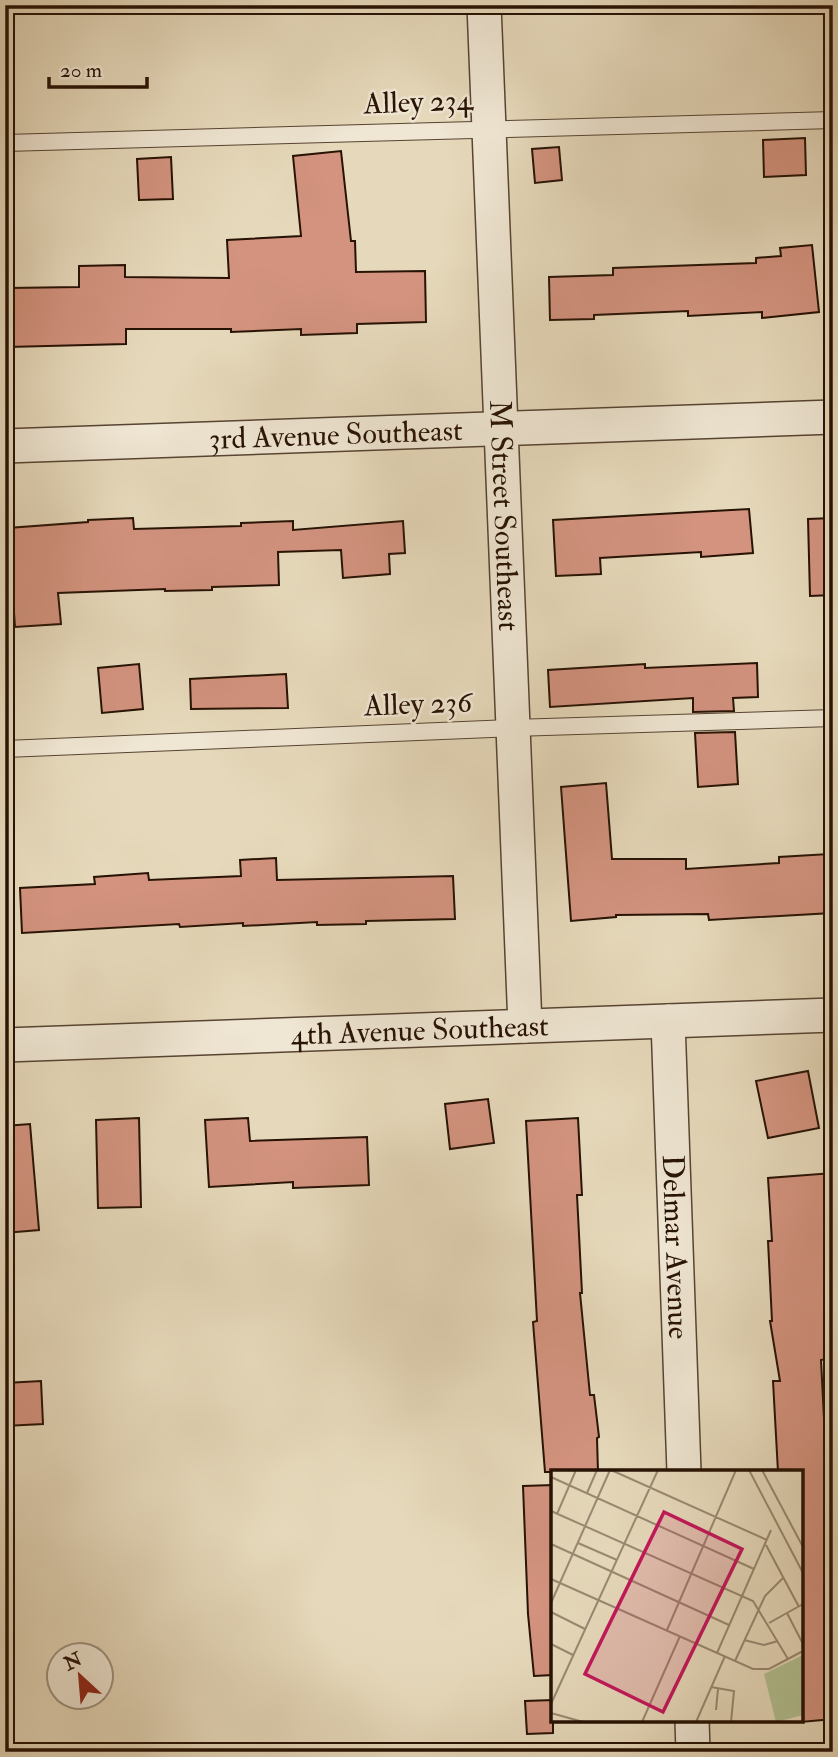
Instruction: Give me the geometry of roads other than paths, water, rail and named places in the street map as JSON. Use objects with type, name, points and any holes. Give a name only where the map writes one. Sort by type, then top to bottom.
[{"type":"street","name":"M Street Southeast","points":[[484,5],[525,1026]]},
{"type":"street","name":"3rd Avenue Southeast","points":[[5,446],[833,417]]},
{"type":"street","name":"4th Avenue Southeast","points":[[5,1045],[833,1015]]},
{"type":"street","name":"Delmar Avenue","points":[[668,1021],[684,1470]]},
{"type":"street","points":[[692,1722],[693,1752]]},
{"type":"lane","name":"Alley 234","points":[[5,143],[833,120]]},
{"type":"lane","name":"Alley 236","points":[[5,749],[833,718]]}]
